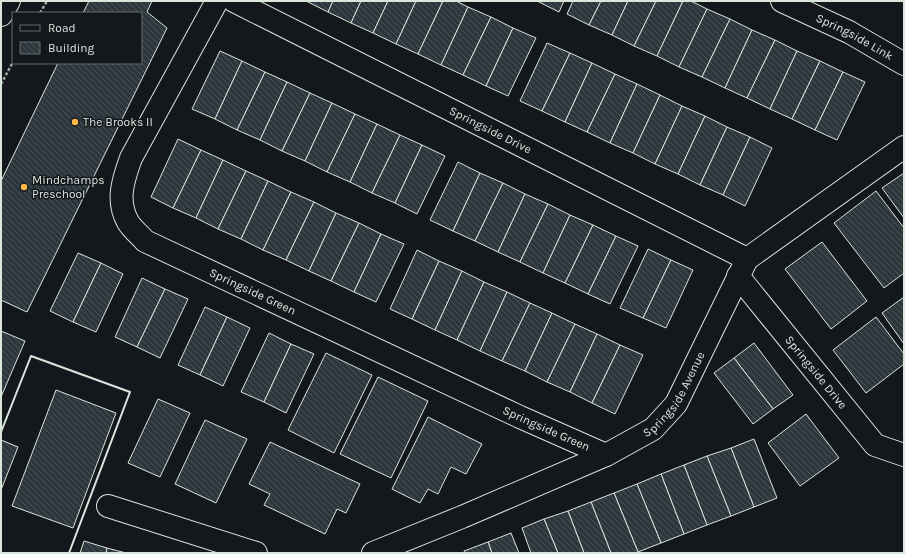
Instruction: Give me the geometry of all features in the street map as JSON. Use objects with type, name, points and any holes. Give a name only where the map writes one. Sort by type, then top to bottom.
[{"type":"street","points":[[1,15],[9,1]]},
{"type":"street","name":"Springside Green","points":[[217,1],[131,158],[123,181],[121,205],[128,223],[145,241],[520,417],[606,455]]},
{"type":"street","name":"Springside Drive","points":[[234,1],[743,268],[876,445],[904,455]]},
{"type":"street","name":"Springside Link","points":[[782,1],[849,32],[904,64]]},
{"type":"street","name":"Springside Avenue","points":[[373,553],[462,517],[606,455],[653,429],[676,404],[743,268],[904,147]]},
{"type":"street","points":[[108,506],[256,553]]},
{"type":"path","points":[[41,12],[47,1]]},
{"type":"path","points":[[1,84],[12,64]]},
{"type":"building","name":"The Brooks II","points":[[89,1],[152,1],[147,12],[167,28],[27,312],[1,300],[1,181],[58,64],[142,64],[142,12],[84,12]]},
{"type":"building","points":[[306,1],[333,1],[328,12]]},
{"type":"building","points":[[333,1],[361,1],[351,23],[328,12]]},
{"type":"building","points":[[361,1],[388,1],[373,33],[351,23]]},
{"type":"building","points":[[388,1],[416,1],[396,44],[373,33]]},
{"type":"building","points":[[416,1],[443,1],[418,54],[396,44]]},
{"type":"building","points":[[443,1],[456,1],[468,7],[441,65],[418,54]]},
{"type":"building","points":[[537,1],[564,1],[559,12]]},
{"type":"building","points":[[573,1],[601,1],[589,25],[567,14]]},
{"type":"building","points":[[601,1],[628,1],[612,35],[589,25]]},
{"type":"building","points":[[628,1],[656,1],[634,46],[612,35]]},
{"type":"building","points":[[656,1],[683,1],[657,56],[634,46]]},
{"type":"building","points":[[683,1],[691,1],[707,9],[679,67],[657,56]]},
{"type":"building","points":[[468,7],[491,17],[463,75],[441,65]]},
{"type":"building","points":[[707,9],[730,19],[702,77],[679,67]]},
{"type":"building","points":[[491,17],[513,28],[486,86],[463,75]]},
{"type":"building","points":[[730,19],[752,30],[725,88],[702,77]]},
{"type":"building","points":[[513,28],[536,38],[508,96],[486,86]]},
{"type":"building","points":[[752,30],[775,40],[747,98],[725,88]]},
{"type":"building","points":[[775,40],[797,51],[770,109],[747,98]]},
{"type":"building","points":[[547,43],[570,53],[542,111],[520,101]]},
{"type":"building","points":[[220,51],[242,61],[215,119],[192,109]]},
{"type":"building","points":[[797,51],[820,61],[792,119],[770,109]]},
{"type":"building","points":[[570,53],[592,63],[565,122],[542,111]]},
{"type":"building","points":[[242,61],[265,72],[237,130],[215,119]]},
{"type":"building","points":[[820,61],[843,72],[815,130],[792,119]]},
{"type":"building","points":[[592,63],[615,74],[587,132],[565,122]]},
{"type":"building","points":[[265,72],[287,82],[260,140],[237,130]]},
{"type":"building","points":[[843,72],[865,82],[837,140],[815,130]]},
{"type":"building","points":[[615,74],[637,84],[610,143],[587,132]]},
{"type":"building","points":[[287,82],[310,93],[282,151],[260,140]]},
{"type":"building","points":[[637,84],[660,95],[633,153],[610,143]]},
{"type":"building","points":[[310,93],[332,103],[305,161],[282,151]]},
{"type":"building","points":[[660,95],[682,106],[655,164],[633,153]]},
{"type":"building","points":[[332,103],[355,114],[327,172],[305,161]]},
{"type":"building","points":[[682,106],[705,116],[678,174],[655,164]]},
{"type":"building","points":[[355,114],[377,124],[350,182],[327,172]]},
{"type":"building","points":[[705,116],[727,127],[700,185],[678,174]]},
{"type":"building","points":[[377,124],[400,135],[372,193],[350,182]]},
{"type":"building","points":[[727,127],[750,137],[723,195],[700,185]]},
{"type":"building","points":[[400,135],[422,145],[395,203],[372,193]]},
{"type":"building","points":[[750,137],[772,148],[745,206],[723,195]]},
{"type":"building","points":[[178,139],[201,150],[173,208],[151,197]]},
{"type":"building","points":[[422,145],[445,156],[417,214],[395,203]]},
{"type":"building","points":[[201,150],[223,160],[196,218],[173,208]]},
{"type":"building","points":[[223,160],[246,171],[218,229],[196,218]]},
{"type":"building","points":[[458,162],[480,173],[453,231],[430,220]]},
{"type":"building","points":[[246,171],[268,181],[241,239],[218,229]]},
{"type":"building","points":[[480,173],[503,183],[475,241],[453,231]]},
{"type":"building","points":[[904,173],[904,218],[882,188]]},
{"type":"building","points":[[268,181],[291,192],[263,250],[241,239]]},
{"type":"building","points":[[503,183],[525,194],[498,252],[475,241]]},
{"type":"building","points":[[876,191],[904,228],[904,273],[884,288],[834,223]]},
{"type":"building","points":[[291,192],[314,202],[286,260],[263,250]]},
{"type":"building","points":[[525,194],[548,204],[520,262],[498,252]]},
{"type":"building","points":[[314,202],[336,213],[309,271],[286,260]]},
{"type":"building","points":[[548,204],[570,215],[543,273],[520,262]]},
{"type":"building","points":[[336,213],[359,223],[331,281],[309,271]]},
{"type":"building","points":[[570,215],[593,225],[565,283],[543,273]]},
{"type":"building","points":[[359,223],[381,234],[354,292],[331,281]]},
{"type":"building","points":[[593,225],[616,236],[588,294],[565,283]]},
{"type":"building","points":[[381,234],[404,244],[376,302],[354,292]]},
{"type":"building","points":[[616,236],[638,246],[610,304],[588,294]]},
{"type":"building","points":[[822,242],[867,301],[831,329],[785,269]]},
{"type":"building","points":[[648,249],[671,260],[643,318],[620,308]]},
{"type":"building","points":[[417,250],[439,261],[412,319],[390,309]]},
{"type":"building","points":[[78,253],[101,263],[73,322],[50,311]]},
{"type":"building","points":[[671,260],[693,270],[666,328],[643,318]]},
{"type":"building","points":[[439,261],[462,271],[435,330],[412,319]]},
{"type":"building","points":[[101,263],[123,274],[96,332],[73,322]]},
{"type":"building","points":[[462,271],[484,282],[457,340],[435,330]]},
{"type":"building","points":[[142,278],[165,289],[137,347],[115,337]]},
{"type":"building","points":[[484,282],[507,292],[480,351],[457,340]]},
{"type":"building","points":[[165,289],[188,299],[160,358],[137,347]]},
{"type":"building","points":[[507,292],[530,303],[502,361],[480,351]]},
{"type":"building","points":[[904,297],[904,344],[882,313]]},
{"type":"building","points":[[530,303],[552,313],[525,371],[502,361]]},
{"type":"building","points":[[205,307],[227,317],[200,375],[178,365]]},
{"type":"building","points":[[552,313],[575,324],[547,382],[525,371]]},
{"type":"building","points":[[227,317],[250,328],[223,386],[200,375]]},
{"type":"building","points":[[876,317],[904,354],[904,364],[866,393],[833,350]]},
{"type":"building","points":[[575,324],[597,334],[570,392],[547,382]]},
{"type":"building","points":[[1,331],[25,341],[1,397]]},
{"type":"building","points":[[269,333],[291,344],[264,402],[241,392]]},
{"type":"building","points":[[597,334],[620,345],[592,403],[570,392]]},
{"type":"building","points":[[754,343],[793,395],[773,409],[734,358]]},
{"type":"building","points":[[291,344],[314,354],[286,413],[264,402]]},
{"type":"building","points":[[620,345],[643,355],[615,414],[592,403]]},
{"type":"building","points":[[326,353],[372,375],[334,453],[288,430]]},
{"type":"building","points":[[734,358],[773,409],[753,424],[714,373]]},
{"type":"building","points":[[378,377],[428,401],[391,478],[340,454]]},
{"type":"building","points":[[56,390],[116,413],[73,528],[12,506]]},
{"type":"building","points":[[158,399],[190,413],[160,477],[128,463]]},
{"type":"building","points":[[806,414],[839,458],[800,486],[768,443]]},
{"type":"building","points":[[428,417],[482,444],[466,474],[451,467],[438,494],[428,489],[420,503],[392,489]]},
{"type":"building","points":[[205,420],[247,439],[216,503],[175,484]]},
{"type":"building","points":[[754,439],[777,498],[754,507],[731,448]]},
{"type":"building","points":[[1,440],[18,447],[1,490]]},
{"type":"building","points":[[270,442],[360,484],[346,513],[337,509],[325,534],[264,505],[270,494],[249,484]]},
{"type":"building","points":[[731,448],[754,507],[731,516],[707,456]]},
{"type":"building","points":[[707,456],[731,516],[707,525],[684,465]]},
{"type":"building","points":[[684,465],[707,525],[684,534],[661,474]]},
{"type":"building","points":[[661,474],[684,534],[661,543],[637,484]]},
{"type":"building","points":[[637,484],[661,543],[638,552],[614,493]]},
{"type":"building","points":[[614,493],[638,552],[636,553],[611,553],[591,502]]},
{"type":"building","points":[[591,502],[611,553],[584,553],[568,511]]},
{"type":"building","points":[[568,511],[584,553],[558,553],[544,519]]},
{"type":"building","points":[[544,519],[558,553],[531,553],[522,528]]},
{"type":"building","points":[[511,533],[519,553],[492,553],[488,542]]},
{"type":"building","points":[[84,541],[107,548],[106,553],[80,553]]},
{"type":"building","points":[[488,542],[492,553],[465,553],[464,551]]},
{"type":"building","points":[[107,548],[126,553],[106,553]]},
{"type":"wall","points":[[1,432],[31,356],[130,392],[69,553]]},
{"type":"place","name":"The Brooks II","points":[[75,122]]},
{"type":"place","name":"Mindchamps Preschool","points":[[24,187]]}]
